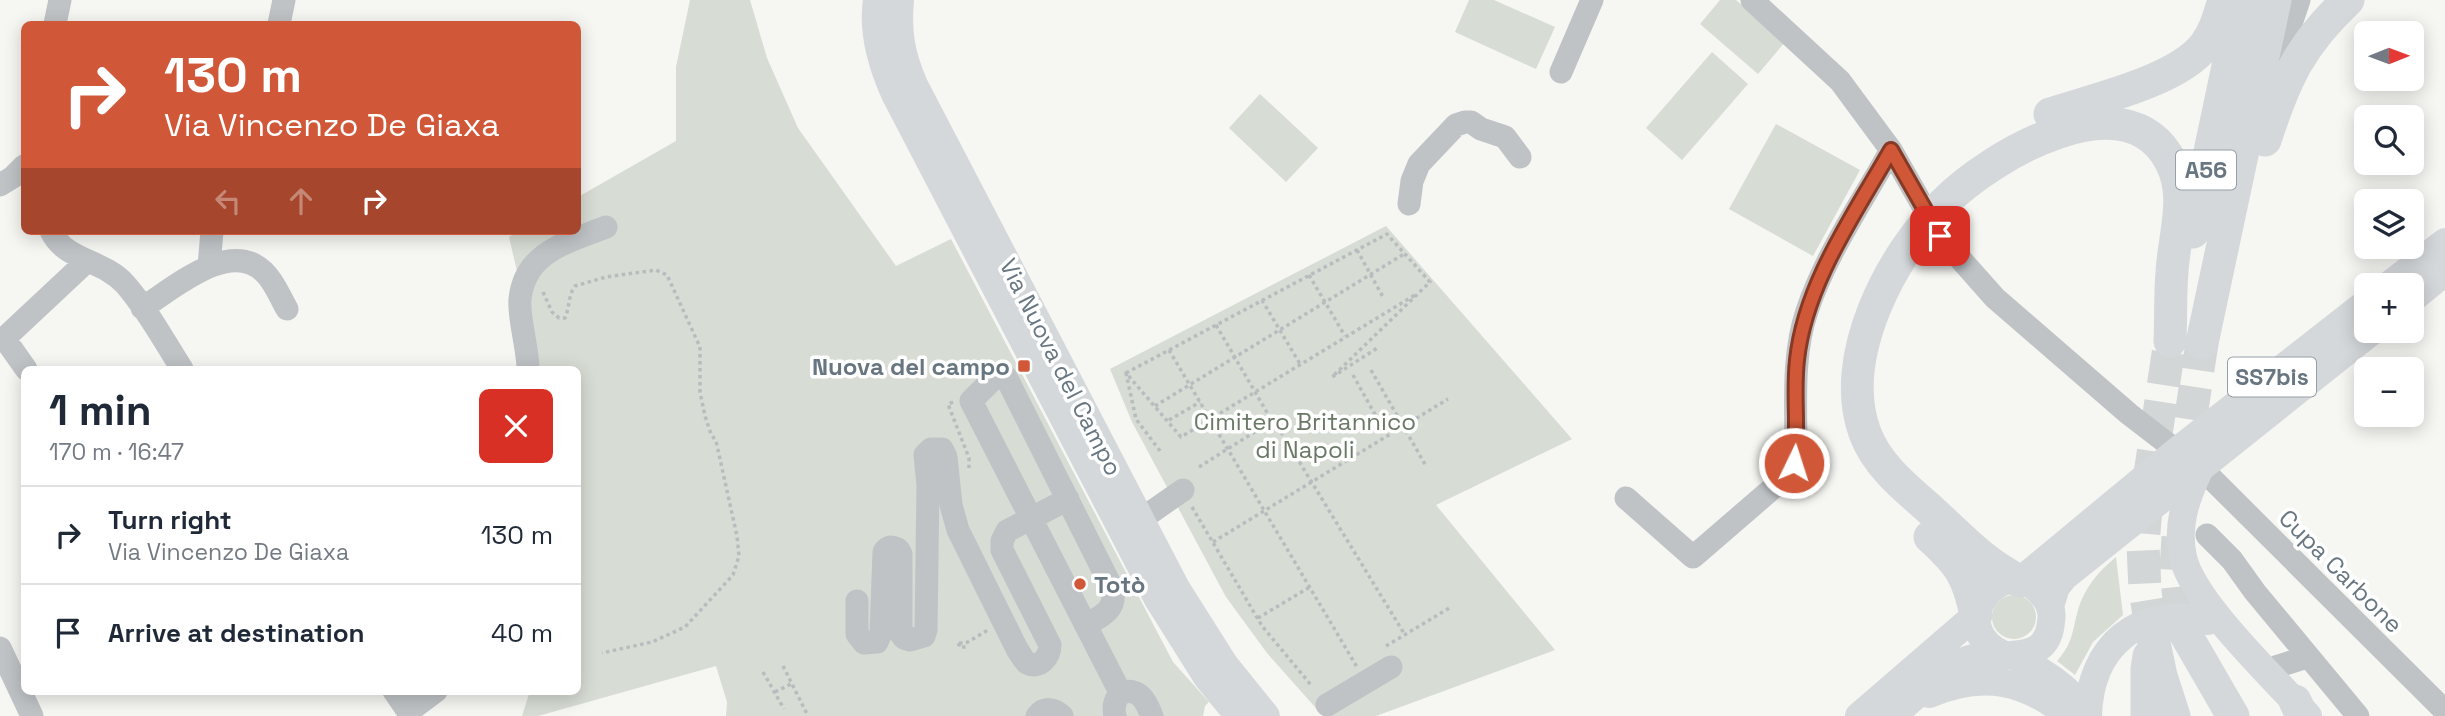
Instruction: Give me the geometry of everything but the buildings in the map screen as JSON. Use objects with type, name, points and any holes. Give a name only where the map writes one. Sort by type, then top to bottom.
[{"type":"highway","points":[[1976,615],[1969,585],[1958,565],[1866,476],[1847,442],[1841,425],[1837,386],[1842,345],[1857,299],[1867,275],[1892,232],[1925,190],[1941,176],[2007,131],[2182,67],[2207,43],[2217,24],[2224,0]]},
{"type":"highway","name":"A56","points":[[2186,342],[2242,0]]},
{"type":"highway","name":"A56","points":[[2186,342],[2219,263],[2275,0]]},
{"type":"highway","points":[[2219,263],[2252,179],[2279,95],[2292,67],[2310,39],[2348,0]]},
{"type":"highway","points":[[2020,581],[1988,562],[1896,478],[1870,446],[1864,432],[1857,399],[1860,360],[1871,320],[1898,261],[1936,211],[1989,166],[2029,145],[2076,127],[2093,123],[2125,125],[2140,130],[2158,144],[2171,161],[2178,177],[2180,194],[2172,273],[2186,342]]},
{"type":"highway","points":[[2147,716],[2147,669],[2162,633]]},
{"type":"highway","points":[[2162,633],[2161,676],[2175,716]]},
{"type":"highway","points":[[2162,633],[2206,716]]},
{"type":"highway","points":[[2162,633],[2233,716]]},
{"type":"main road","name":"Via Nuova del Campo","points":[[877,0],[876,29],[886,74],[895,94],[1158,599],[1231,713]]},
{"type":"main road","name":"Via Nuova del Campo","points":[[900,0],[900,46],[914,85],[1197,625],[1266,716]]},
{"type":"main road","points":[[2405,273],[2445,242]]},
{"type":"main road","points":[[2424,289],[2445,272]]},
{"type":"main road","name":"SS7bis","points":[[1859,716],[1976,615],[1983,596],[1991,589],[2000,583],[2020,581],[2177,452],[2354,312]]},
{"type":"main road","name":"SS7bis","points":[[1901,709],[1964,660],[1985,655],[2024,655],[2042,644],[2051,626],[2050,606],[2056,587],[2065,576],[2357,343]]},
{"type":"main road","points":[[2200,467],[2186,497],[2181,517],[2183,559],[2190,577],[2227,626],[2301,711]]},
{"type":"main road","points":[[2020,581],[2038,589],[2050,606]]},
{"type":"main road","points":[[1976,615],[1981,636],[1995,651],[2009,655],[2053,678],[2074,697],[2088,716]]},
{"type":"main road","points":[[2088,716],[2089,693],[2095,672],[2105,653],[2122,636],[2142,624],[2163,618],[2184,617],[2227,626]]},
{"type":"main road","points":[[1901,709],[1954,685],[1981,681],[2020,686],[2036,693],[2069,716]]},
{"type":"street","points":[[56,21],[60,0]]},
{"type":"street","points":[[280,21],[284,0]]},
{"type":"street","points":[[1561,72],[1592,0]]},
{"type":"street","points":[[1752,0],[1840,81],[1891,150],[1940,236],[1995,298],[2177,452]]},
{"type":"street","points":[[2235,191],[2299,0]]},
{"type":"street","points":[[1409,204],[1412,181],[1419,164],[1459,123],[1471,122],[1481,130],[1505,137],[1520,157]]},
{"type":"street","points":[[1626,498],[1693,557],[1788,475],[1796,450],[1797,360],[1806,313],[1825,269],[1891,150]]},
{"type":"street","points":[[0,185],[21,171]]},
{"type":"street","points":[[528,366],[519,300],[527,273],[534,263],[553,249],[606,227]]},
{"type":"street","points":[[54,235],[60,245],[120,279],[180,366]]},
{"type":"street","points":[[209,266],[212,235]]},
{"type":"street","points":[[142,308],[209,266],[233,260],[257,265],[267,273],[287,309]]},
{"type":"street","points":[[24,366],[7,342],[8,335],[87,261]]},
{"type":"street","points":[[1086,625],[1107,612],[1113,604],[1114,596],[1006,377],[997,375],[971,401],[1086,625],[1118,705],[1136,693],[1153,716]]},
{"type":"street","points":[[857,601],[857,634],[864,643],[877,642],[881,633],[884,552],[892,546],[898,549],[901,554],[901,634],[910,640],[924,636],[928,485],[924,462],[930,449],[942,449],[946,457],[951,505],[958,530],[1017,649],[1028,663],[1035,665],[1047,657],[1050,645],[1002,550],[998,529],[1007,531],[1068,499]]},
{"type":"street","name":"Cupa Carbone","points":[[2200,467],[2445,711]]},
{"type":"street","points":[[1140,520],[1183,490]]},
{"type":"street","points":[[2207,535],[2232,560],[2307,657],[2358,716]]},
{"type":"street","points":[[0,648],[21,693]]},
{"type":"street","points":[[1327,705],[1366,682],[1389,656]]},
{"type":"street","points":[[2266,670],[2307,657]]},
{"type":"street","points":[[22,695],[32,716]]},
{"type":"street","points":[[397,695],[410,714],[431,695]]},
{"type":"street","points":[[1037,716],[1045,710],[1053,709],[1062,716]]},
{"type":"path","points":[[1126,373],[1387,234],[1430,282],[1332,377],[1379,347]]},
{"type":"path","points":[[1357,250],[1383,297]]},
{"type":"path","points":[[1154,405],[1405,254]]},
{"type":"path","points":[[534,263],[545,299],[559,318],[565,318],[569,295],[575,286],[656,270],[667,275],[700,347],[700,392],[705,416],[716,441],[737,536],[739,556],[733,575],[685,627],[652,642],[603,653]]},
{"type":"path","points":[[1309,275],[1345,336]]},
{"type":"path","points":[[1126,373],[1181,437],[1418,294]]},
{"type":"path","points":[[1262,300],[1300,364]]},
{"type":"path","points":[[1216,325],[1272,421],[1405,635]]},
{"type":"path","points":[[1169,350],[1366,682]]},
{"type":"path","points":[[1371,370],[1426,466]]},
{"type":"path","points":[[1126,373],[1136,419],[1160,451]]},
{"type":"path","points":[[1353,374],[1387,436]]},
{"type":"path","points":[[1213,542],[1448,399]]},
{"type":"path","points":[[1168,421],[1200,402]]},
{"type":"path","points":[[1199,467],[1272,421]]},
{"type":"path","points":[[1183,490],[1257,618],[1311,685]]},
{"type":"path","points":[[1257,618],[1310,587]]},
{"type":"path","points":[[1389,656],[1405,635],[1451,607]]},
{"type":"path","points":[[969,647],[958,647],[959,643],[966,643],[1002,621]]},
{"type":"path","points":[[783,666],[808,716]]},
{"type":"path","points":[[763,672],[784,709]]},
{"type":"path","points":[[775,692],[792,684]]},
{"type":"green space","points":[[690,0],[750,0],[767,58],[798,128],[896,266],[951,239],[1173,662],[1209,702],[1205,706],[1203,716],[726,716],[727,702],[716,666],[538,716],[522,716],[529,695],[581,695],[581,366],[539,366],[509,237],[581,235],[581,195],[676,141],[676,67]]},
{"type":"green space","points":[[1469,0],[1494,0],[1555,27],[1536,69],[1455,32]]},
{"type":"green space","points":[[1720,0],[1736,0],[1785,42],[1758,74],[1700,24]]},
{"type":"green space","points":[[1712,52],[1748,84],[1682,160],[1646,128]]},
{"type":"green space","points":[[1260,94],[1318,148],[1286,182],[1229,128]]},
{"type":"green space","points":[[1776,124],[1860,170],[1813,256],[1729,209]]},
{"type":"green space","name":"Cimitero Britannico di Napoli","points":[[1386,226],[1572,439],[1436,505],[1555,650],[1376,716],[1323,716],[1267,653],[1226,597],[1132,422],[1110,369]]},
{"type":"green space","points":[[2116,557],[2123,615],[2093,642],[2075,675],[2057,661],[2069,643],[2084,594],[2098,574]]},
{"type":"green space","points":[[2014,595],[2030,601],[2036,617],[2030,633],[2014,639],[1998,633],[1992,617],[1998,601]]},
{"type":"tunnel","points":[[2152,633],[2145,590],[2143,545],[2147,494],[2170,341]]},
{"type":"tunnel","points":[[2183,469],[2202,343]]},
{"type":"tunnel","points":[[2178,537],[2176,570],[2182,628]]},
{"type":"place","name":"Nuova del campo","points":[[1024,366]]},
{"type":"place","name":"Totò","points":[[1080,584]]},
{"type":"route","points":[[1794,463],[1797,360],[1806,313],[1825,269],[1891,150],[1940,236]]}]
